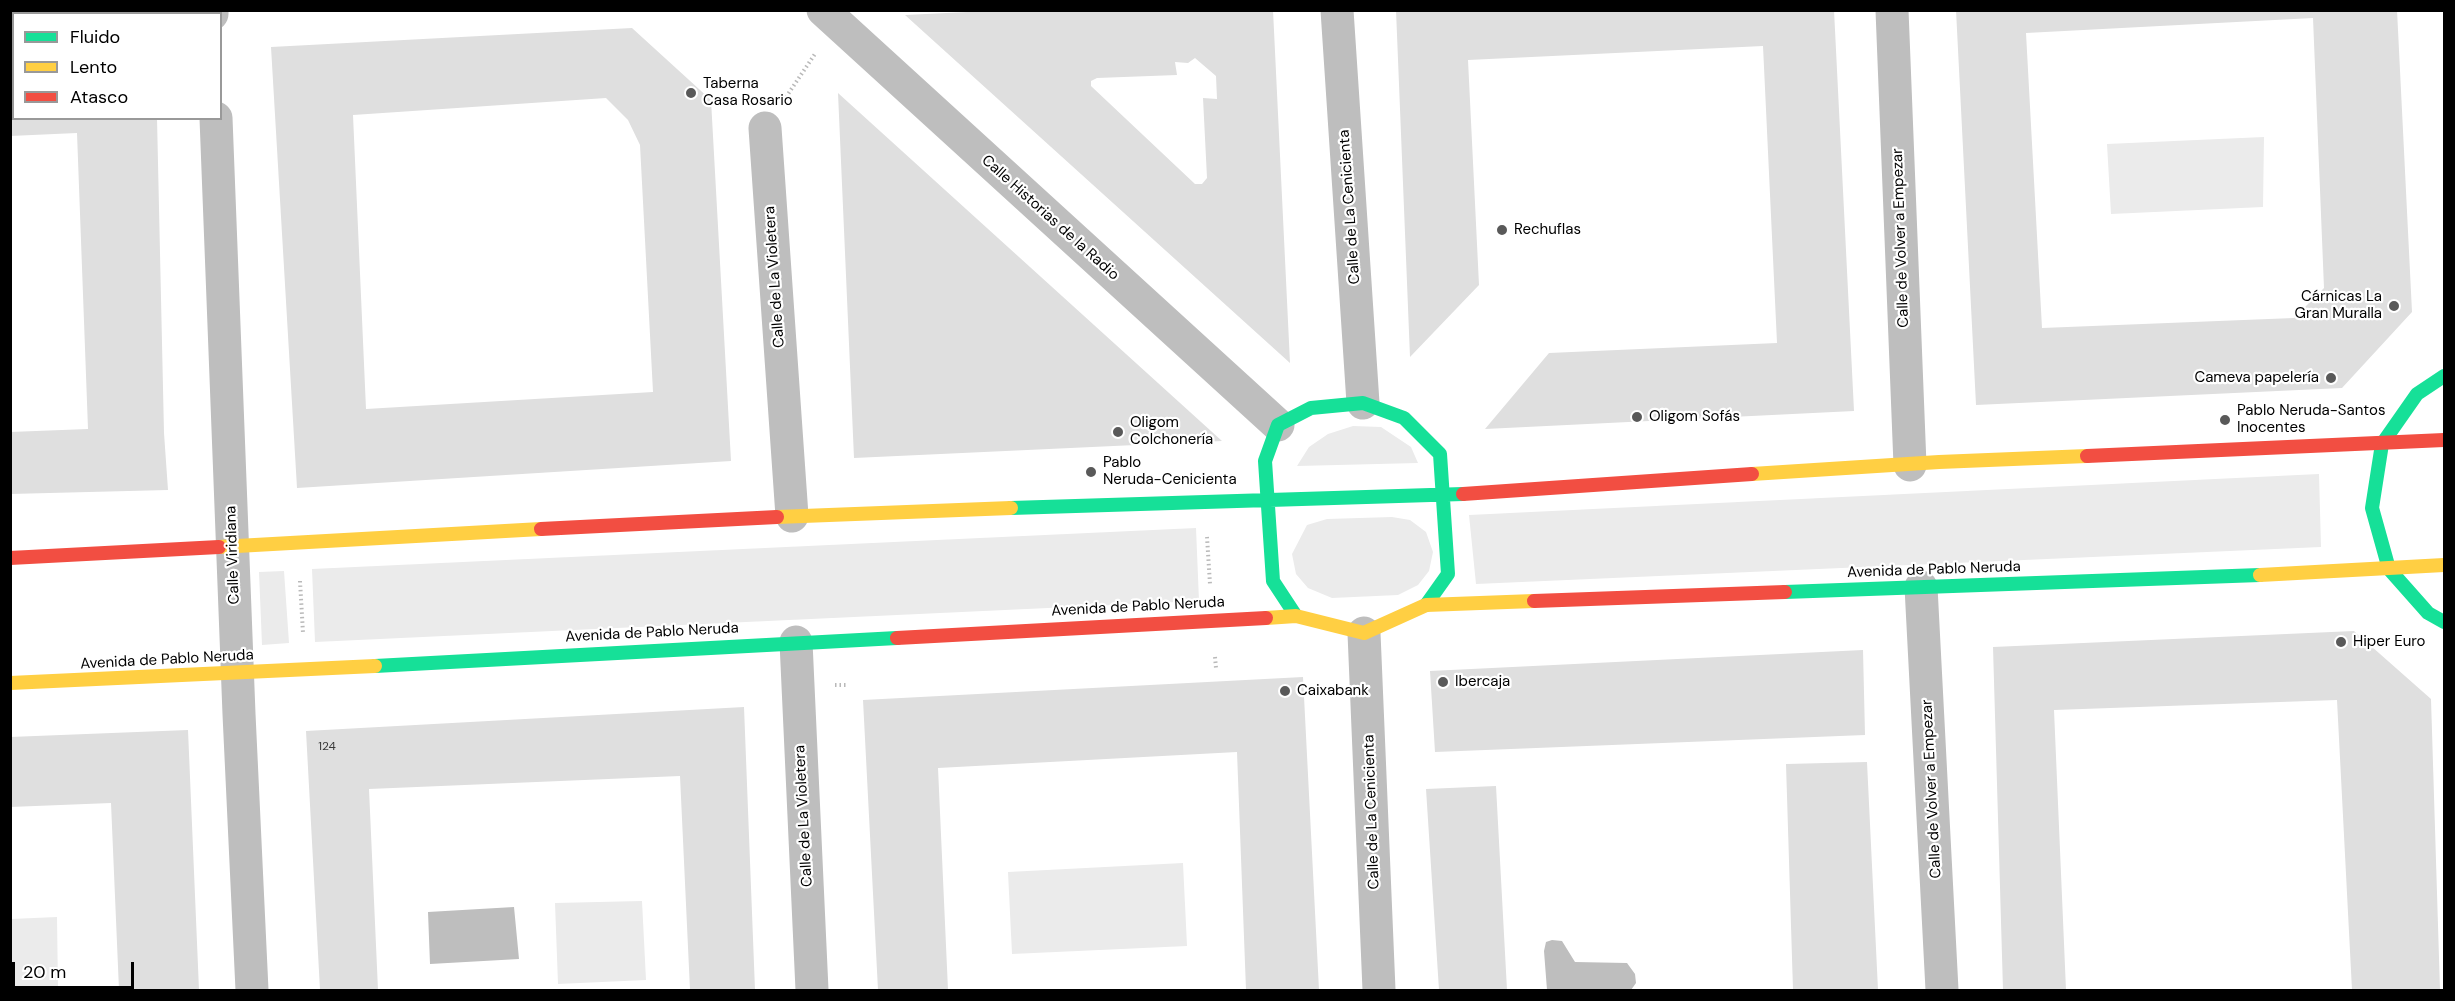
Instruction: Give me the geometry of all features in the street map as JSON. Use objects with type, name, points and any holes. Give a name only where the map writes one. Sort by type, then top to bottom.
[{"type":"main road","points":[[2445,376],[2417,394],[2382,444],[2372,508],[2389,569],[2428,613],[2445,622]]},
{"type":"main road","name":"Avenida de Pablo Neruda","points":[[1278,425],[1311,408],[1363,404],[1404,418],[1440,454],[1448,574],[1425,604]]},
{"type":"main road","points":[[1278,425],[1265,460],[1273,581],[1296,616]]},
{"type":"main road","points":[[10,558],[792,516],[1443,495],[1910,465],[2445,440]]},
{"type":"main road","name":"Avenida de Pablo Neruda","points":[[10,683],[237,674],[1296,616],[1364,633],[1425,604],[1921,587],[2445,565]]},
{"type":"street","name":"Calle Historias de la Radio","points":[[823,10],[1278,425]]},
{"type":"street","name":"Calle de La Cenicienta","points":[[1337,10],[1363,404]]},
{"type":"street","name":"Calle de Volver a Empezar","points":[[1892,10],[1910,465]]},
{"type":"street","name":"Calle Viridiana","points":[[216,120],[237,674],[252,990]]},
{"type":"street","name":"Calle de La Violetera","points":[[765,128],[792,516]]},
{"type":"street","name":"Calle de Volver a Empezar","points":[[1921,587],[1942,990]]},
{"type":"street","name":"Calle de La Cenicienta","points":[[1364,633],[1379,990]]},
{"type":"street","name":"Calle de La Violetera","points":[[796,642],[813,990]]},
{"type":"path","points":[[765,128],[815,53]]},
{"type":"path","points":[[1207,532],[1210,590]]},
{"type":"path","points":[[300,571],[304,640]]},
{"type":"shaded area","points":[[2264,137],[2263,207],[2111,214],[2107,144]]},
{"type":"shaded area","points":[[1353,426],[1381,427],[1411,447],[1418,463],[1297,466],[1309,447],[1328,434]]},
{"type":"shaded area","points":[[2319,474],[2321,547],[1476,584],[1469,515]]},
{"type":"shaded area","points":[[1392,517],[1410,520],[1426,532],[1433,552],[1429,571],[1418,585],[1398,595],[1332,598],[1308,588],[1296,574],[1292,554],[1307,525],[1327,519]]},
{"type":"shaded area","points":[[1196,528],[1199,601],[315,642],[312,569]]},
{"type":"shaded area","points":[[284,571],[289,643],[262,645],[259,572]]},
{"type":"shaded area","points":[[1183,863],[1187,946],[1012,954],[1008,872]]},
{"type":"shaded area","points":[[642,901],[646,980],[558,984],[555,903]]},
{"type":"shaded area","points":[[514,907],[519,959],[430,964],[428,912]]},
{"type":"shaded area","points":[[57,917],[58,990],[11,990],[11,919]]},
{"type":"shaded area","points":[[1562,941],[1575,962],[1627,963],[1635,974],[1636,983],[1631,990],[1547,990],[1544,951],[1546,942]]},
{"type":"building","points":[[1009,10],[1273,10],[1290,363],[905,15]],"holes":[[[1195,58],[1216,76],[1217,99],[1203,98],[1207,178],[1202,184],[1195,184],[1091,86],[1091,81],[1097,78],[1177,75],[1175,62],[1188,63]]]},
{"type":"building","points":[[1396,10],[1834,10],[1854,411],[1485,429],[1549,353],[1777,343],[1763,46],[1468,60],[1479,285],[1410,357]]},
{"type":"building","points":[[1956,10],[2397,10],[2412,312],[2342,388],[1976,405]],"holes":[[[2313,18],[2324,288],[2294,318],[2042,328],[2026,33]]]},
{"type":"building","points":[[632,28],[711,100],[731,461],[297,488],[271,47]],"holes":[[[606,98],[628,120],[640,145],[653,392],[366,409],[353,115]]]},
{"type":"building","points":[[10,57],[12,57],[12,120],[157,120],[164,433],[168,490],[10,494],[10,432],[88,429],[77,133],[10,136]]},
{"type":"building","points":[[838,93],[1222,441],[854,458]]},
{"type":"building","points":[[2354,631],[2431,699],[2440,990],[2352,990],[2337,700],[2054,710],[2066,990],[2003,990],[1993,647]]},
{"type":"building","points":[[1863,650],[1865,735],[1435,752],[1430,671]]},
{"type":"building","points":[[1303,677],[1319,990],[1246,990],[1237,752],[938,768],[948,990],[878,990],[863,700]]},
{"type":"building","points":[[744,707],[755,990],[690,990],[680,776],[369,789],[378,990],[320,990],[306,731]]},
{"type":"building","points":[[188,730],[199,990],[119,990],[111,803],[10,807],[10,737]]},
{"type":"building","points":[[1867,762],[1878,990],[1793,990],[1786,764]]},
{"type":"building","points":[[1496,786],[1507,990],[1439,990],[1426,789]]},
{"type":"traffic: fast","points":[[2444,376],[2417,394],[2382,444],[2372,508],[2389,569],[2428,613],[2444,622]]},
{"type":"traffic: fast","points":[[1296,616],[1273,581],[1265,461],[1278,425],[1311,408],[1363,403],[1404,418],[1440,454],[1448,574],[1426,605]]},
{"type":"traffic: fast","points":[[1011,508],[1463,494]]},
{"type":"traffic: fast","points":[[1785,592],[2260,575]]},
{"type":"traffic: fast","points":[[375,666],[897,638]]},
{"type":"traffic: slow","points":[[1752,474],[1939,462],[2087,456]]},
{"type":"traffic: slow","points":[[777,517],[1011,508]]},
{"type":"traffic: slow","points":[[219,547],[541,529]]},
{"type":"traffic: slow","points":[[2260,575],[2444,565]]},
{"type":"traffic: slow","points":[[1266,618],[1296,616],[1364,633],[1426,605],[1534,601]]},
{"type":"traffic: slow","points":[[10,683],[375,666]]},
{"type":"traffic: jam","points":[[2087,456],[2444,440]]},
{"type":"traffic: jam","points":[[1463,494],[1752,474]]},
{"type":"traffic: jam","points":[[541,529],[777,517]]},
{"type":"traffic: jam","points":[[10,558],[219,547]]},
{"type":"traffic: jam","points":[[1534,601],[1785,592]]},
{"type":"traffic: jam","points":[[897,638],[1266,618]]},
{"type":"place","name":"Taberna Casa Rosario","points":[[691,93]]},
{"type":"place","name":"Rechuflas","points":[[1502,230]]},
{"type":"place","name":"Cárnicas La Gran Muralla","points":[[2394,306]]},
{"type":"place","name":"Cameva papelería","points":[[2331,378]]},
{"type":"place","name":"Oligom Sofás","points":[[1637,417]]},
{"type":"place","name":"Pablo Neruda-Santos Inocentes","points":[[2225,420]]},
{"type":"place","name":"Oligom Colchonería","points":[[1118,432]]},
{"type":"place","name":"Pablo Neruda-Cenicienta","points":[[1091,472]]},
{"type":"place","name":"Hiper Euro","points":[[2341,642]]},
{"type":"place","name":"Ibercaja","points":[[1443,682]]},
{"type":"place","name":"Caixabank","points":[[1285,691]]}]
